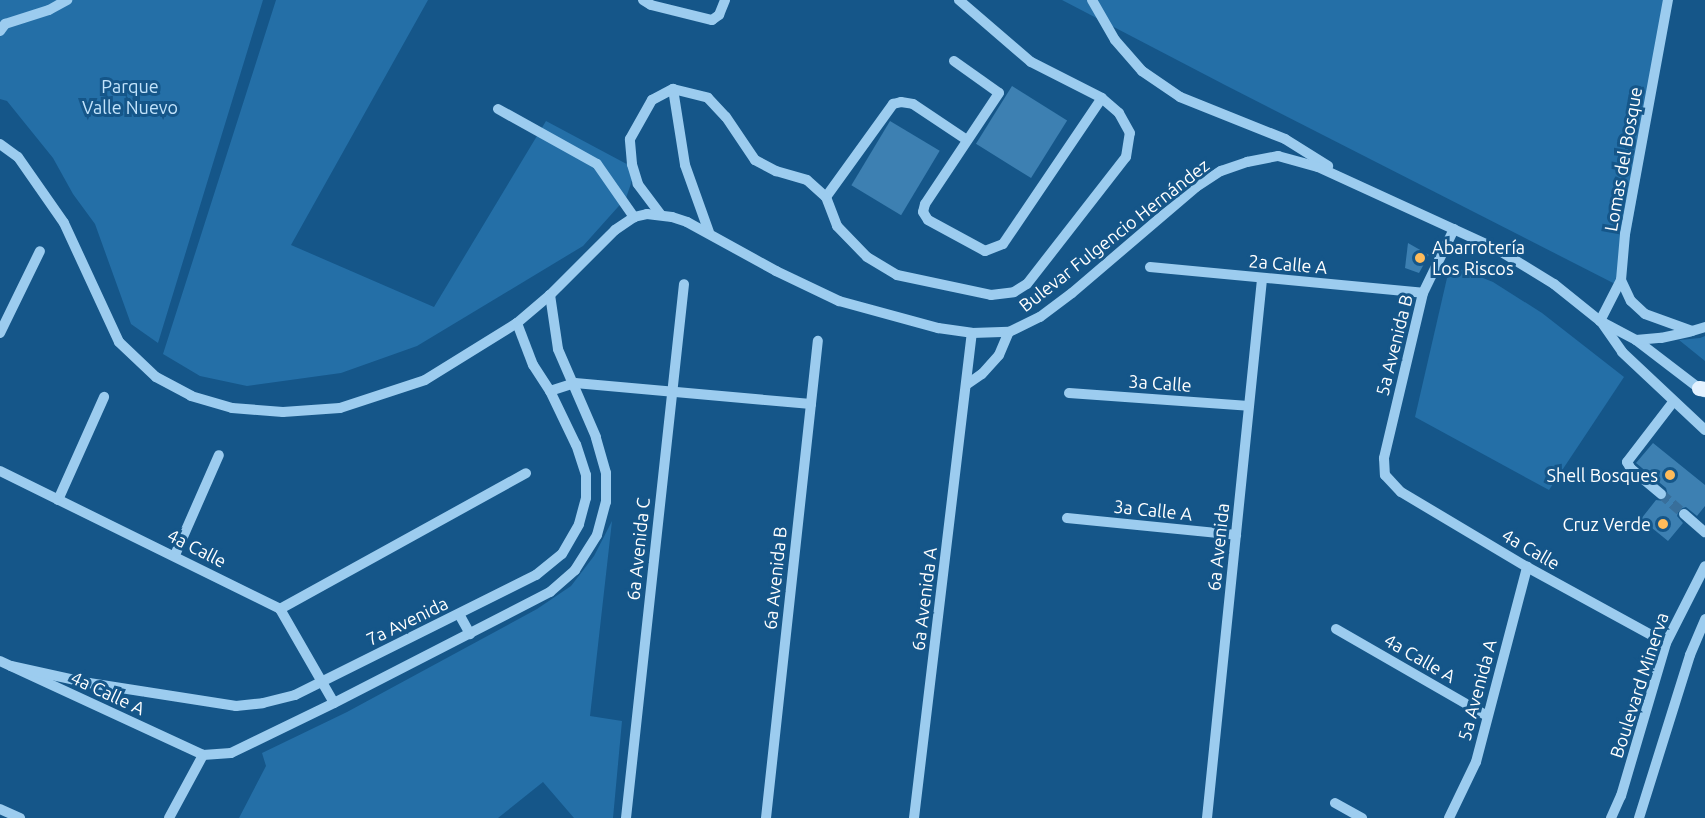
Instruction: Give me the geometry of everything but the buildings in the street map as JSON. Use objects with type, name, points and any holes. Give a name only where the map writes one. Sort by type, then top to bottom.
[{"type":"street","points":[[0,31],[4,24],[49,9],[67,0]]},
{"type":"street","points":[[644,0],[651,5],[711,20],[719,15],[725,0]]},
{"type":"street","points":[[661,215],[638,184],[632,164],[630,139],[652,100],[674,89],[708,98],[726,117],[755,160],[776,171],[807,180],[826,197],[837,226],[867,257],[897,275],[991,295],[1014,292],[1034,276],[1126,157],[1131,133],[1119,113],[1102,98],[1031,62],[959,0]]},
{"type":"street","points":[[1092,0],[1115,40],[1142,71],[1180,97],[1285,139],[1365,189]]},
{"type":"street","name":"Lomas del Bosque","points":[[1600,321],[1621,280],[1625,234],[1668,0]]},
{"type":"street","points":[[954,61],[999,93],[925,204],[923,212],[928,220],[986,251],[1003,244],[1102,98]]},
{"type":"street","points":[[674,89],[686,165],[709,232]]},
{"type":"street","points":[[826,197],[892,104],[901,102],[913,104],[968,140]]},
{"type":"street","points":[[0,144],[18,156],[64,223],[119,342],[156,377],[191,396],[232,408],[273,411],[340,408],[425,380],[517,323],[550,295],[615,230],[634,217],[597,164],[498,109]]},
{"type":"street","name":"Bulevar Fulgencio Hernández","points":[[634,217],[661,215],[709,232],[776,271],[839,302],[938,328],[972,333],[1009,332],[1041,317],[1196,187],[1221,171],[1278,156],[1318,167],[1454,229],[1525,265],[1554,284],[1600,321],[1636,340],[1703,390]]},
{"type":"street","name":"5a Avenida B","points":[[1385,475],[1384,458],[1424,292],[1454,229]]},
{"type":"street","points":[[0,333],[40,250]]},
{"type":"street","name":"2a Calle A","points":[[1150,267],[1424,292]]},
{"type":"street","name":"6a Avenida","points":[[1207,818],[1263,279]]},
{"type":"street","points":[[1621,280],[1631,301],[1645,314],[1669,325],[1692,331]]},
{"type":"street","name":"6a Avenida C","points":[[626,818],[684,284]]},
{"type":"street","points":[[169,818],[203,755],[231,753],[334,703],[550,592],[575,570],[597,535],[606,502],[606,473],[596,437],[575,383],[558,349],[550,295]]},
{"type":"street","name":"Bulevar Fulgencio Hernández","points":[[1600,321],[1622,352],[1705,430]]},
{"type":"street","name":"7a Avenida","points":[[11,666],[89,683],[236,706],[263,704],[295,695],[536,575],[562,554],[579,524],[586,498],[586,475],[576,445],[550,391],[533,365],[517,323]]},
{"type":"street","points":[[1636,340],[1662,338],[1705,327]]},
{"type":"street","points":[[966,385],[982,374],[999,355],[1009,332]]},
{"type":"street","name":"6a Avenida A","points":[[914,818],[972,333]]},
{"type":"street","name":"6a Avenida B","points":[[766,818],[818,341]]},
{"type":"street","points":[[550,391],[575,383],[811,404]]},
{"type":"street","name":"3a Calle","points":[[1069,393],[1249,406]]},
{"type":"street","points":[[58,500],[105,397]]},
{"type":"street","points":[[1661,495],[1631,469],[1627,462],[1673,402]]},
{"type":"street","points":[[176,555],[219,455]]},
{"type":"street","name":"4a Calle","points":[[0,471],[176,555],[280,609]]},
{"type":"street","points":[[334,703],[280,609],[526,473]]},
{"type":"street","name":"4a Calle","points":[[1385,475],[1401,492],[1527,567],[1666,643]]},
{"type":"street","points":[[1684,514],[1705,532]]},
{"type":"street","name":"3a Calle A","points":[[1067,518],[1236,535]]},
{"type":"street","name":"Boulevard Minerva","points":[[1611,818],[1621,796],[1666,643],[1680,610],[1705,566]]},
{"type":"street","name":"5a Avenida A","points":[[1449,818],[1476,762],[1527,567]]},
{"type":"street","points":[[459,614],[470,634]]},
{"type":"street","points":[[1639,818],[1690,655],[1705,619]]},
{"type":"street","name":"4a Calle A","points":[[1336,629],[1487,716]]},
{"type":"street","name":"4a Calle A","points":[[0,661],[203,755]]},
{"type":"street","points":[[1335,803],[1362,818]]},
{"type":"street","points":[[0,809],[20,818]]},
{"type":"green space","name":"Parque Valle Nuevo","points":[[0,0],[263,0],[158,343],[131,324],[95,224],[73,194],[53,158],[7,101],[0,99]]},
{"type":"green space","points":[[276,0],[428,0],[291,245],[434,307],[546,121],[636,169],[626,198],[583,246],[417,346],[341,373],[247,386],[200,376],[163,354]]},
{"type":"green space","points":[[1062,0],[1671,0],[1621,287],[1225,85]]},
{"type":"green space","points":[[1450,265],[1493,282],[1542,313],[1624,377],[1549,490],[1415,417]]},
{"type":"green space","points":[[1705,336],[1705,361],[1679,340],[1700,338]]},
{"type":"green space","points":[[612,521],[590,716],[622,721],[613,818],[574,818],[543,782],[498,818],[239,818],[266,766],[262,753],[347,712],[537,609],[571,586],[594,556]]},
{"type":"tunnel","points":[[1661,494],[1684,514]]},
{"type":"place","name":"Abarrotería Los Riscos","points":[[1420,258]]},
{"type":"place","name":"Shell Bosques","points":[[1670,475]]},
{"type":"place","name":"Cruz Verde","points":[[1663,524]]}]
